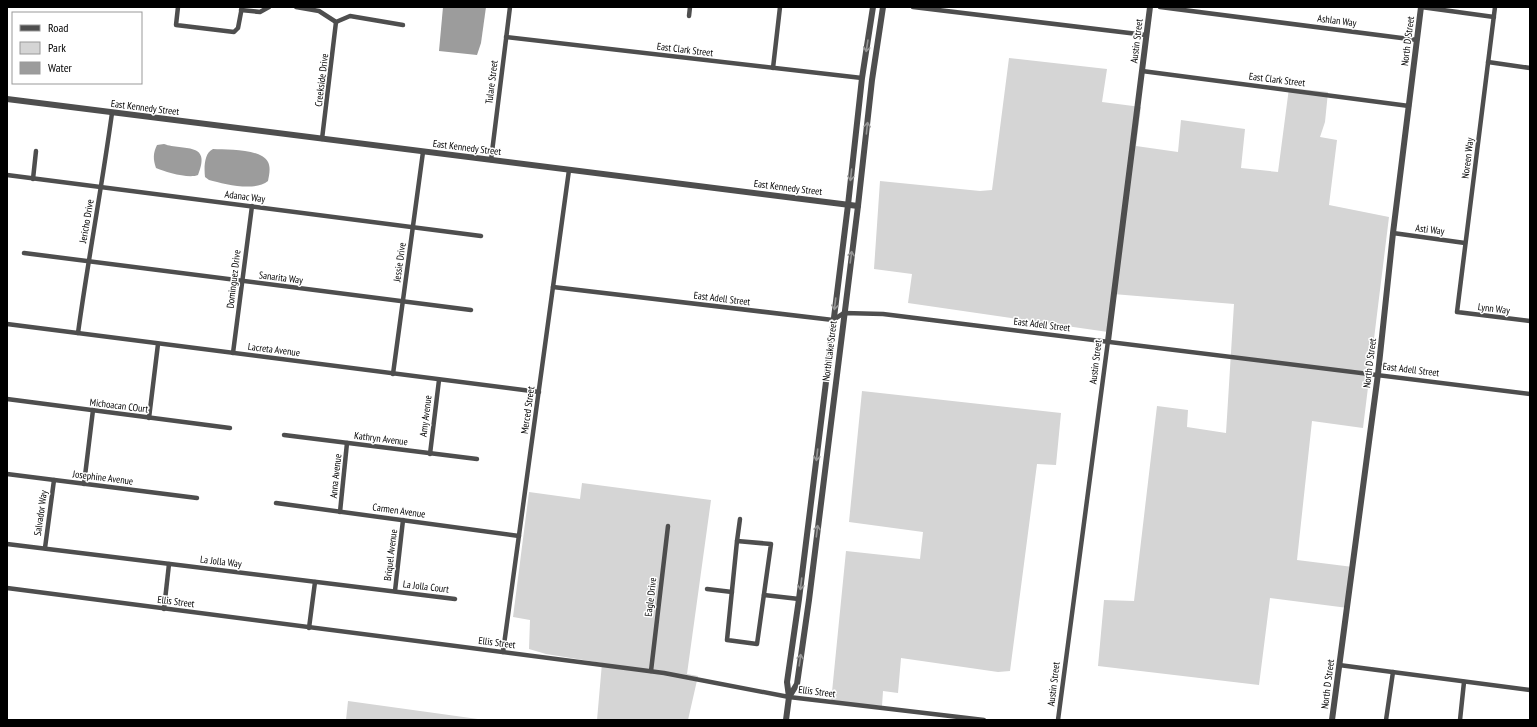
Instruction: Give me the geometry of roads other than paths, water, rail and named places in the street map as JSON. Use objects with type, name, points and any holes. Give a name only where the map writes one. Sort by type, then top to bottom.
[{"type":"street","points":[[178,7],[176,25],[234,32],[238,28],[241,8],[260,12],[269,7]]},
{"type":"street","points":[[296,7],[319,11],[336,22],[350,16],[403,25]]},
{"type":"street","name":"Tulare Street","points":[[491,160],[510,7]]},
{"type":"street","points":[[689,16],[690,7]]},
{"type":"street","points":[[773,68],[780,7]]},
{"type":"street","name":"North Lake Street","points":[[786,720],[789,696],[787,682],[799,599],[848,205],[862,78],[872,7]]},
{"type":"street","name":"North Lake Street","points":[[789,696],[797,684],[809,600],[858,206],[872,80],[883,7]]},
{"type":"street","points":[[913,7],[1146,35]]},
{"type":"street","name":"Austin Street","points":[[1058,720],[1150,7]]},
{"type":"street","name":"Ashlan Way","points":[[1160,7],[1417,40]]},
{"type":"street","points":[[1421,7],[1494,17]]},
{"type":"street","name":"North D Street","points":[[1332,720],[1378,374],[1393,233],[1421,7]]},
{"type":"street","name":"Noreen Way","points":[[1457,312],[1495,7]]},
{"type":"street","name":"Creekside Drive","points":[[322,139],[336,22]]},
{"type":"street","name":"East Clark Street","points":[[506,37],[862,78]]},
{"type":"street","points":[[1488,62],[1530,68]]},
{"type":"street","name":"East Clark Street","points":[[1142,71],[1409,106]]},
{"type":"street","name":"East Kennedy Street","points":[[7,99],[858,206]]},
{"type":"street","name":"Jericho Drive","points":[[78,333],[88,261],[102,188],[112,112]]},
{"type":"street","points":[[33,179],[36,151]]},
{"type":"street","name":"Jessie Drive","points":[[393,374],[423,152]]},
{"type":"street","name":"Merced Street","points":[[503,652],[570,170]]},
{"type":"street","name":"Adanac Way","points":[[7,175],[481,236]]},
{"type":"street","name":"Dominguez Drive","points":[[233,353],[252,206]]},
{"type":"street","name":"Asti Way","points":[[1393,233],[1465,242]]},
{"type":"street","name":"Sanarita Way","points":[[24,253],[471,310]]},
{"type":"street","name":"East Adell Street","points":[[553,286],[833,320]]},
{"type":"street","name":"Lynn Way","points":[[1457,312],[1530,321]]},
{"type":"street","points":[[833,320],[844,313]]},
{"type":"street","name":"East Adell Street","points":[[844,313],[883,314],[1530,394]]},
{"type":"street","name":"Lacreta Avenue","points":[[7,324],[539,392]]},
{"type":"street","points":[[149,418],[158,344]]},
{"type":"street","name":"Amy Avenue","points":[[430,454],[439,380]]},
{"type":"street","name":"Michoacan COurt","points":[[7,399],[230,428]]},
{"type":"street","points":[[822,416],[832,406]]},
{"type":"street","points":[[84,484],[93,410]]},
{"type":"street","name":"Kathryn Avenue","points":[[284,435],[477,459]]},
{"type":"street","name":"Anna Avenue","points":[[340,512],[347,443]]},
{"type":"street","name":"Josephine Avenue","points":[[7,474],[196,498]]},
{"type":"street","name":"Salvador Way","points":[[45,548],[54,480]]},
{"type":"street","name":"Carmen Avenue","points":[[276,503],[519,536]]},
{"type":"street","name":"Briquel Avenue","points":[[395,591],[403,520]]},
{"type":"street","points":[[737,541],[771,544],[757,644],[727,640],[737,541],[740,520]]},
{"type":"street","name":"Eagle Drive","points":[[651,671],[668,526]]},
{"type":"street","name":"La Jolla Way","points":[[7,544],[395,591]]},
{"type":"street","points":[[164,609],[169,564]]},
{"type":"street","points":[[309,628],[315,582]]},
{"type":"street","name":"Ellis Street","points":[[7,588],[651,671],[789,696],[984,720]]},
{"type":"street","points":[[707,589],[732,592]]},
{"type":"street","name":"La Jolla Court","points":[[395,591],[455,599]]},
{"type":"street","points":[[764,595],[809,600]]},
{"type":"street","points":[[1339,665],[1530,690]]},
{"type":"street","points":[[1386,720],[1393,672]]},
{"type":"street","points":[[1460,720],[1464,682]]},
{"type":"water","points":[[443,7],[486,7],[481,43],[477,55],[439,51]]},
{"type":"water","points":[[164,144],[193,149],[198,152],[201,157],[201,164],[198,175],[183,176],[156,168],[154,153],[157,145]]},
{"type":"water","points":[[213,149],[251,152],[264,157],[268,162],[270,172],[268,181],[248,187],[209,180],[205,177],[206,157]]}]
